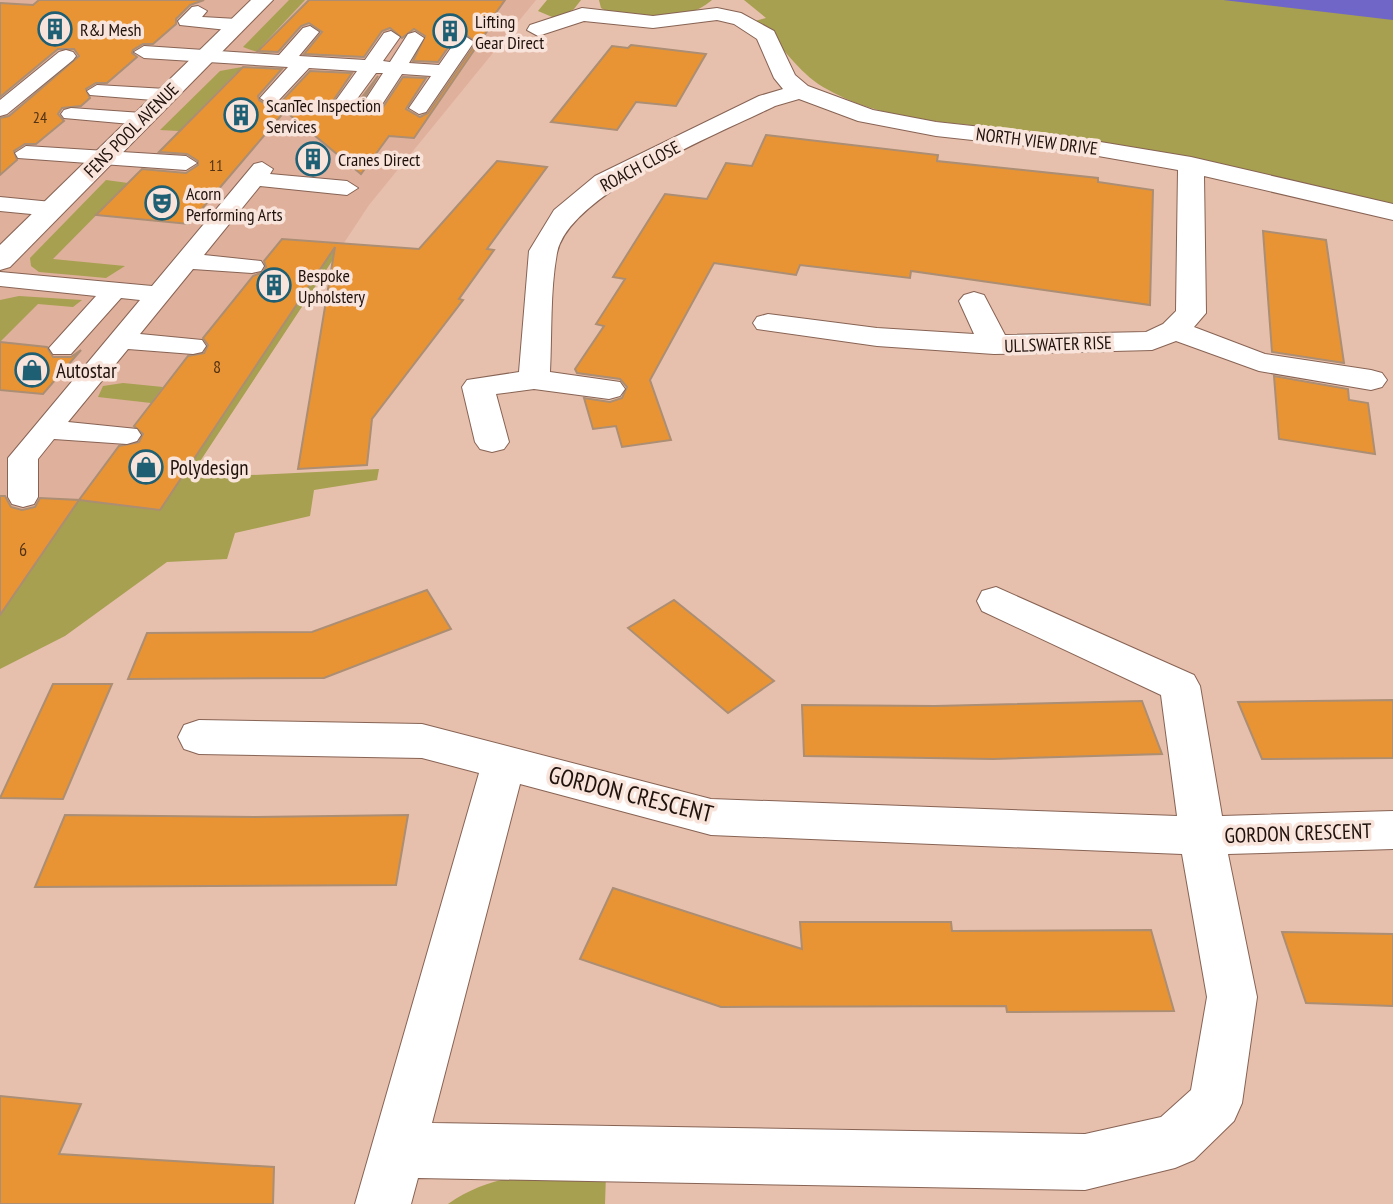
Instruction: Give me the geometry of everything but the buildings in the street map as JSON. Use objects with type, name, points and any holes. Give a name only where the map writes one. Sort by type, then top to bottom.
[{"type":"street","name":"FENS POOL AVENUE","points":[[0,261],[10,240],[52,209],[263,0]]},
{"type":"street","points":[[538,30],[586,7],[653,22],[721,8],[766,36],[785,78],[800,91]]},
{"type":"street","name":"NORTH VIEW DRIVE","points":[[800,91],[867,116],[897,123],[1065,143],[1191,165],[1393,212]]},
{"type":"street","name":"ROACH CLOSE","points":[[534,379],[543,251],[564,216],[604,182],[767,101],[800,91]]},
{"type":"street","points":[[1191,165],[1191,313],[1174,330],[1259,362],[1371,380]]},
{"type":"street","points":[[974,301],[994,345]]},
{"type":"street","name":"ULLSWATER RISE","points":[[768,323],[877,337],[994,345],[1152,341],[1174,330]]},
{"type":"street","points":[[492,442],[478,387],[534,379],[609,388]]},
{"type":"street","name":"GORDON CRESCENT","points":[[396,1150],[1085,1162],[1175,1141],[1214,1103],[1232,997],[1202,836],[1181,687],[996,601]]},
{"type":"street","name":"GORDON CRESCENT","points":[[198,737],[422,741],[711,817],[1202,836],[1393,830]]},
{"type":"street","points":[[383,1204],[504,762]]},
{"type":"lane","points":[[188,18],[237,25]]},
{"type":"lane","points":[[270,97],[310,32]]},
{"type":"lane","points":[[344,103],[391,37]]},
{"type":"lane","points":[[372,105],[415,38]]},
{"type":"lane","points":[[419,108],[466,42]]},
{"type":"lane","points":[[144,52],[444,71]]},
{"type":"lane","points":[[0,110],[66,56]]},
{"type":"lane","points":[[97,91],[166,95]]},
{"type":"lane","points":[[71,114],[142,119]]},
{"type":"lane","points":[[26,153],[186,163]]},
{"type":"lane","points":[[23,497],[21,449],[119,340],[258,174],[347,188]]},
{"type":"lane","points":[[0,204],[52,209]]},
{"type":"lane","points":[[186,261],[252,266]]},
{"type":"lane","points":[[0,279],[158,294]]},
{"type":"lane","points":[[62,348],[115,290]]},
{"type":"lane","points":[[119,340],[193,346]]},
{"type":"lane","points":[[21,449],[127,435]]},
{"type":"shaded area","points":[[0,0],[536,0],[369,205],[188,479],[160,510],[79,501],[12,598],[0,597]]},
{"type":"shaded area","points":[[289,0],[305,0],[261,47],[283,49],[263,52],[243,47]]},
{"type":"shaded area","points":[[547,0],[581,0],[574,9],[557,19],[538,11]]},
{"type":"shaded area","points":[[599,0],[712,0],[688,13],[662,17],[608,12],[601,8]]},
{"type":"shaded area","points":[[744,0],[1393,0],[1393,206],[1098,141],[907,117],[878,110],[850,100],[813,80],[755,21],[766,18]]},
{"type":"shaded area","points":[[1223,0],[1393,0],[1393,20]]},
{"type":"shaded area","points":[[242,67],[256,68],[261,75],[236,73],[179,131],[160,130],[220,71]]},
{"type":"shaded area","points":[[106,180],[128,183],[53,259],[125,266],[106,278],[39,272],[31,266],[30,258]]},
{"type":"shaded area","points":[[338,243],[340,249],[189,478],[379,469],[377,480],[314,490],[310,516],[235,533],[227,559],[167,562],[65,636],[0,669],[0,597],[12,598],[79,500],[160,509]]},
{"type":"shaded area","points":[[19,296],[82,300],[73,307],[38,304],[0,342],[0,300]]},
{"type":"shaded area","points":[[123,383],[163,387],[151,403],[98,397],[103,386]]},
{"type":"shaded area","points":[[606,1174],[605,1204],[448,1204],[467,1192],[505,1179]]},
{"type":"place","name":"R&J Mesh","points":[[55,29]]},
{"type":"place","name":"Lifting Gear Direct","points":[[450,31]]},
{"type":"place","name":"ScanTec Inspection Services","points":[[241,115]]},
{"type":"place","name":"Cranes Direct","points":[[313,159]]},
{"type":"place","name":"Acorn Performing Arts","points":[[162,203]]},
{"type":"place","name":"Bespoke Upholstery","points":[[274,285]]},
{"type":"place","name":"Autostar","points":[[32,370]]},
{"type":"place","name":"Polydesign","points":[[146,467]]}]
